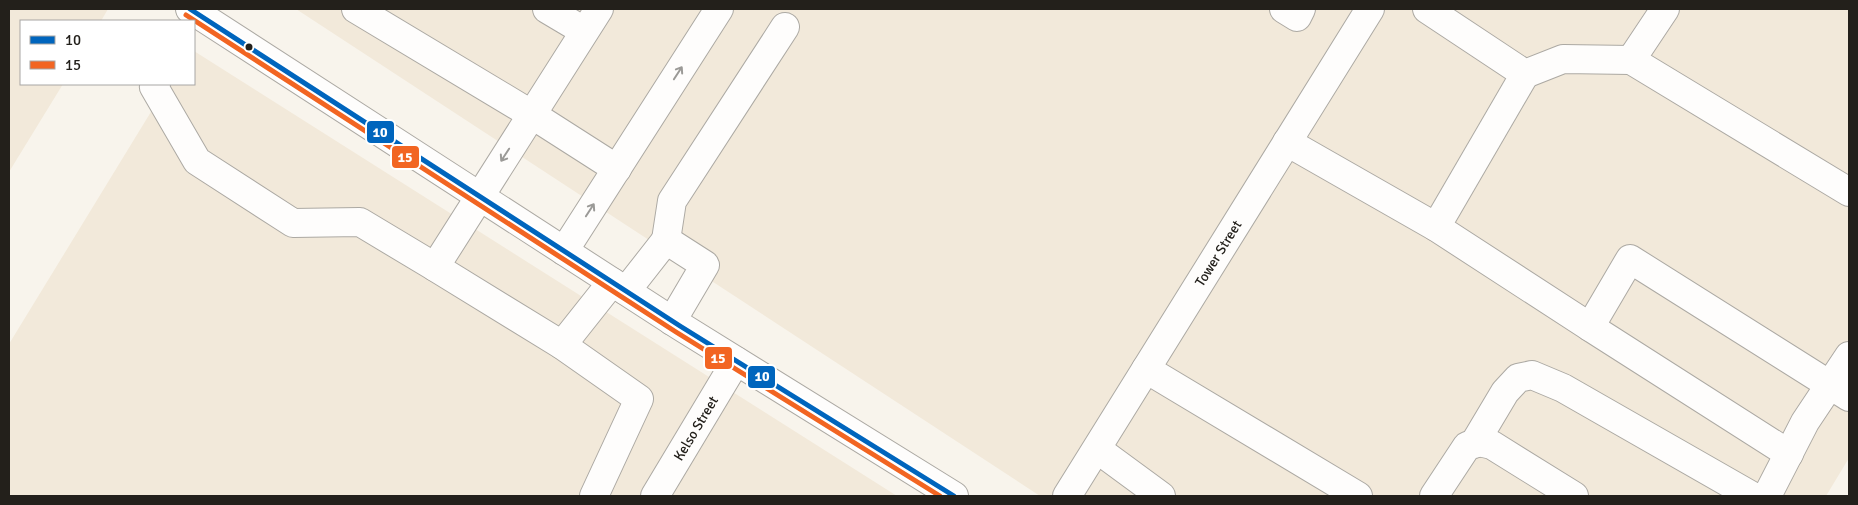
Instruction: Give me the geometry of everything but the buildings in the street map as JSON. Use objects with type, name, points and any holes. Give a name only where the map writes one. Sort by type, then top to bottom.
[{"type":"street","points":[[356,9],[531,114],[617,169]]},
{"type":"street","points":[[547,9],[584,31]]},
{"type":"street","points":[[435,267],[598,9]]},
{"type":"street","points":[[564,251],[719,9]]},
{"type":"street","points":[[1284,9],[1296,17],[1301,9]]},
{"type":"street","name":"Tower Street","points":[[1067,496],[1370,9]]},
{"type":"street","points":[[1427,9],[1525,74]]},
{"type":"street","points":[[1631,60],[1666,9]]},
{"type":"street","points":[[190,13],[672,321],[954,496]]},
{"type":"street","points":[[562,345],[666,240],[672,201],[785,26]]},
{"type":"street","points":[[1436,227],[1525,74],[1563,59],[1631,60],[1849,192]]},
{"type":"street","points":[[155,85],[154,87],[197,161],[293,223],[360,222],[562,345],[639,399],[594,496]]},
{"type":"street","points":[[1287,142],[1436,227],[1789,454]]},
{"type":"street","points":[[666,240],[705,264],[672,321]]},
{"type":"street","points":[[1590,326],[1630,258],[1840,391]]},
{"type":"street","points":[[1767,496],[1805,422],[1840,391],[1849,356]]},
{"type":"street","name":"Kelso Street","points":[[655,496],[736,361]]},
{"type":"street","points":[[1146,369],[1358,496]]},
{"type":"street","points":[[1474,444],[1505,392],[1518,378],[1532,375],[1562,388],[1752,496]]},
{"type":"street","points":[[1434,496],[1467,446],[1479,442],[1492,445],[1574,496]]},
{"type":"street","points":[[1097,449],[1161,496]]},
{"type":"shaded area","points":[[9,9],[108,9],[102,20],[20,20],[20,85],[62,85],[9,172]]},
{"type":"shaded area","points":[[296,9],[1849,9],[1849,458],[1826,496],[1040,496]]},
{"type":"shaded area","points":[[195,52],[897,496],[9,496],[9,344],[167,85],[195,85]]},
{"type":"transit line","name":"10","points":[[190,9],[680,326],[954,496]]},
{"type":"transit line","name":"15","points":[[186,15],[194,20]]},
{"type":"transit line","name":"15","points":[[195,21],[676,332],[940,496]]}]
